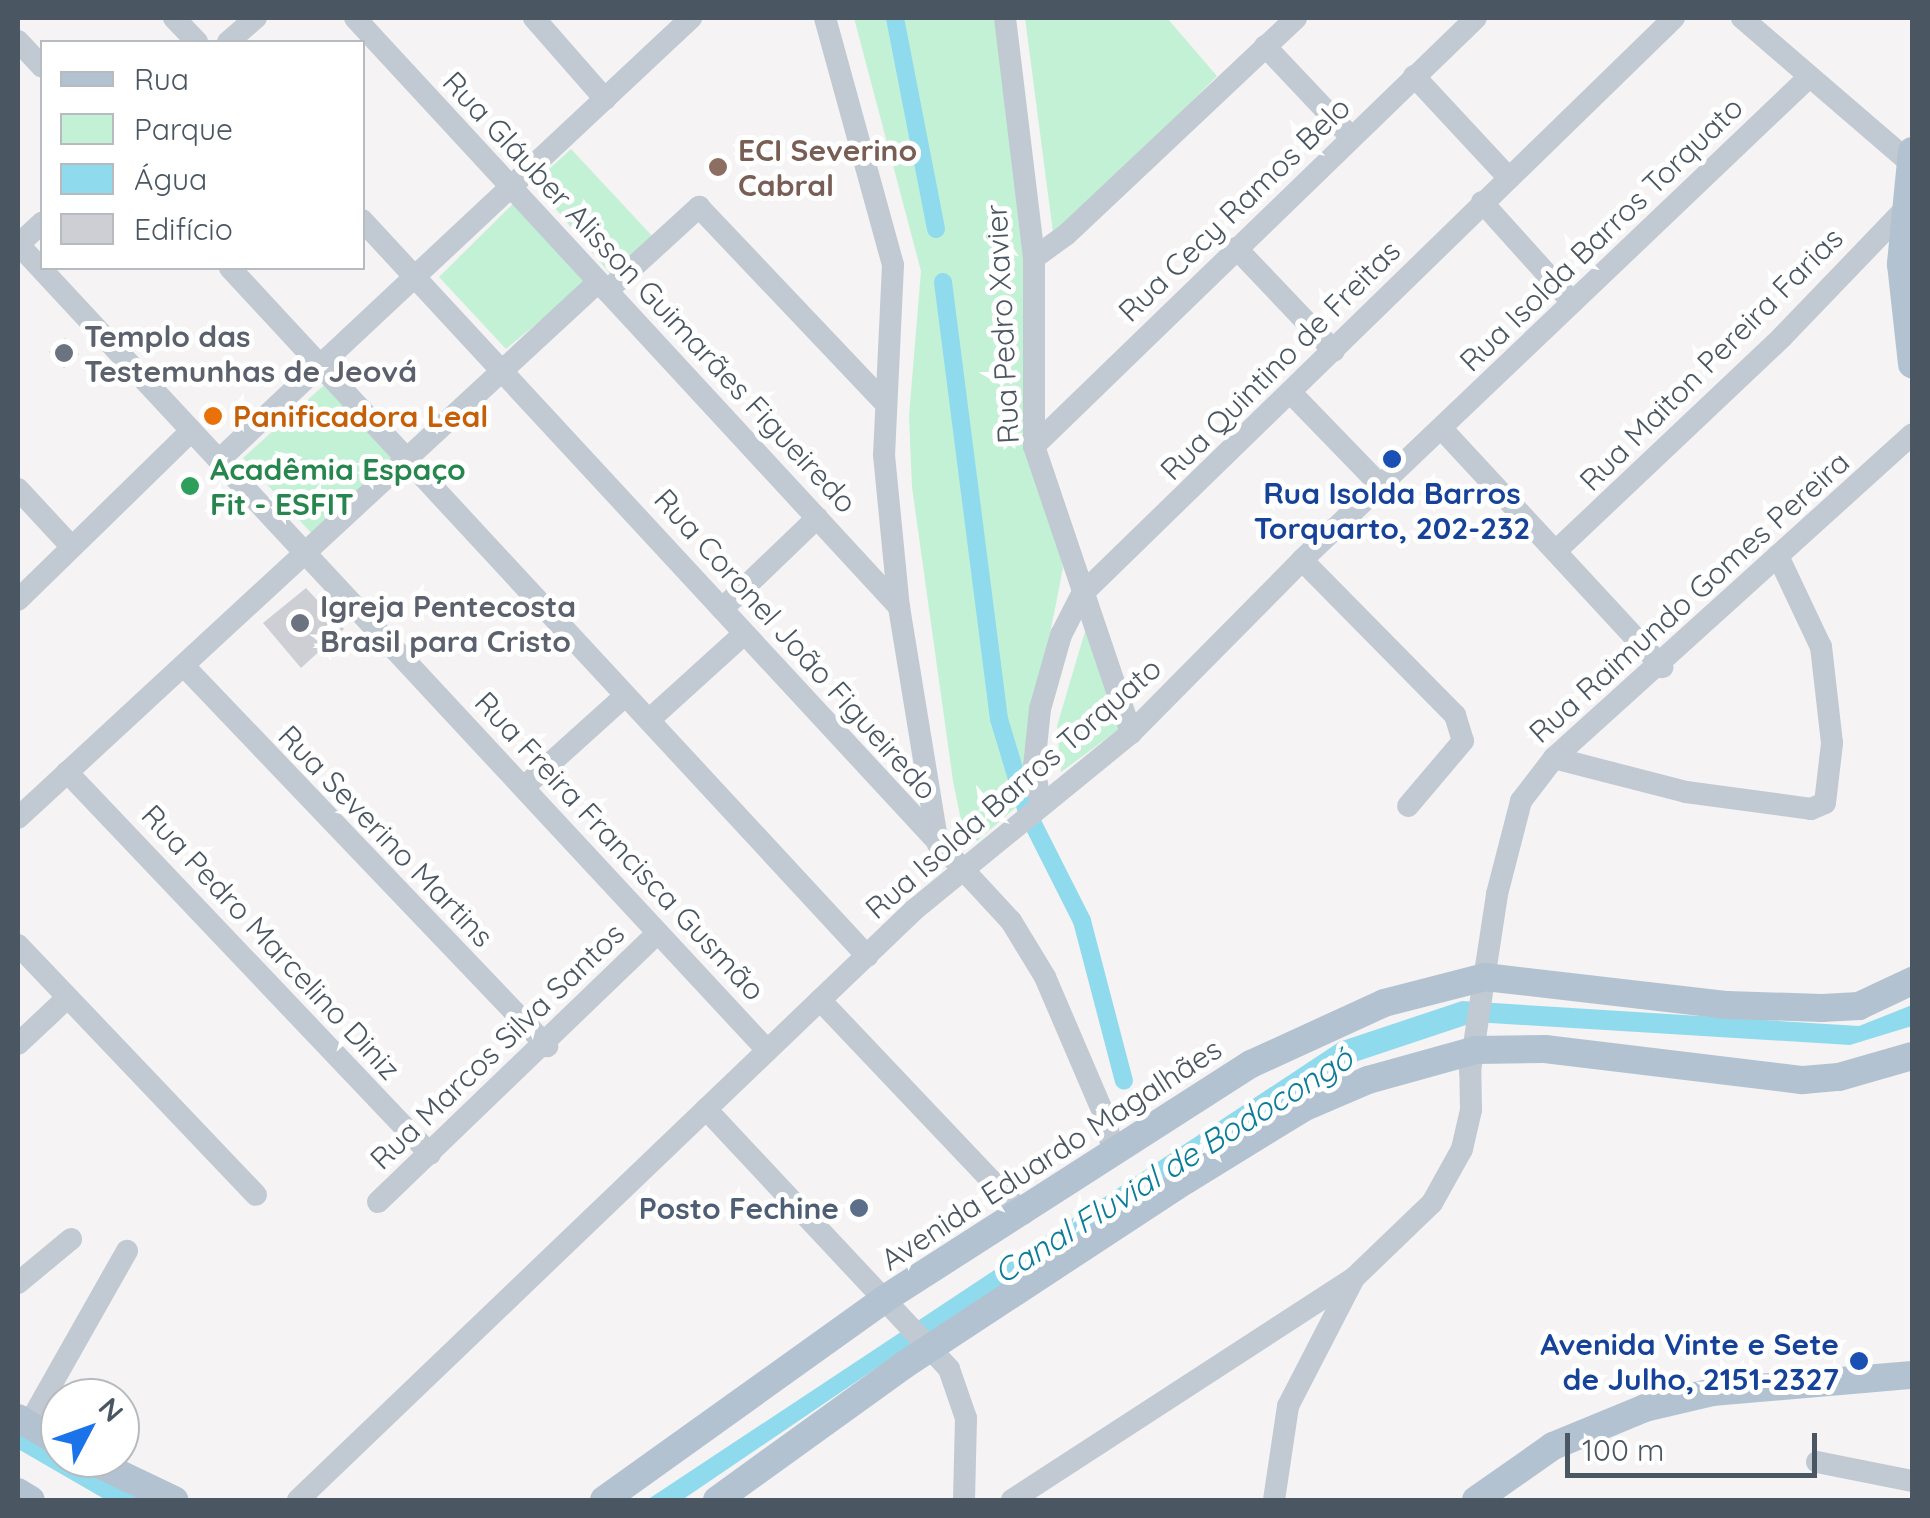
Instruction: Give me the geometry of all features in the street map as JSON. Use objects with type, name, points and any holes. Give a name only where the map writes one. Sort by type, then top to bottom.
[{"type":"main road","points":[[1911,159],[1904,209],[1902,290],[1912,364]]},
{"type":"main road","name":"Avenida Eduardo Magalhães","points":[[604,1500],[1113,1153],[1251,1064],[1341,1020],[1426,988],[1582,985],[1727,1005],[1822,1008],[1859,1006],[1912,981]]},
{"type":"main road","points":[[716,1500],[927,1346],[1302,1108],[1395,1070],[1476,1050],[1576,1052],[1803,1080],[1839,1077],[1912,1056]]},
{"type":"main road","points":[[1476,1500],[1553,1446],[1645,1408],[1712,1392],[1912,1376]]},
{"type":"main road","points":[[128,1478],[174,1500]]},
{"type":"main road","points":[[18,1492],[31,1500]]},
{"type":"street","points":[[174,18],[194,40]]},
{"type":"street","points":[[230,40],[256,18]]},
{"type":"street","name":"Rua Gláuber Alisson Guimarães Figueiredo","points":[[356,18],[900,607]]},
{"type":"street","points":[[534,18],[605,98]]},
{"type":"street","points":[[219,460],[691,18]]},
{"type":"street","points":[[825,18],[893,266],[882,400],[900,607],[938,844]]},
{"type":"street","name":"Rua Pedro Xavier","points":[[1006,18],[1034,258],[1034,446],[1130,733]]},
{"type":"street","points":[[1034,258],[1066,235],[1296,18]]},
{"type":"street","name":"Rua Cecy Ramos Belo","points":[[1034,446],[1476,18]]},
{"type":"street","name":"Rua Quintino de Freitas","points":[[1040,802],[1034,767],[1040,709],[1060,636],[1082,594],[1674,18]]},
{"type":"street","points":[[1742,18],[1809,78],[1911,159]]},
{"type":"street","points":[[18,41],[40,65]]},
{"type":"street","points":[[1265,46],[1351,136]]},
{"type":"street","points":[[1414,76],[1508,177]]},
{"type":"street","name":"Rua Isolda Barros Torquato","points":[[298,1500],[958,869],[1130,733],[1302,560],[1809,78]]},
{"type":"street","points":[[1482,202],[1572,302]]},
{"type":"street","points":[[18,818],[184,666],[301,550],[503,370],[699,207],[882,400]]},
{"type":"street","name":"Rua Maiton Pereira Farias","points":[[1558,550],[1782,337],[1904,209]]},
{"type":"street","name":"Rua Coronel João Figueiredo","points":[[365,223],[1029,946],[1105,1118],[1113,1153]]},
{"type":"street","points":[[18,245],[40,225]]},
{"type":"street","name":"Rua Freira Francisca Gusmão","points":[[18,245],[40,269]]},
{"type":"street","points":[[1236,248],[1334,351]]},
{"type":"street","name":"Rua Freira Francisca Gusmão","points":[[41,270],[768,1050]]},
{"type":"street","points":[[232,270],[867,956]]},
{"type":"street","points":[[1291,393],[1381,486]]},
{"type":"street","points":[[1440,428],[1558,550],[1662,667]]},
{"type":"street","points":[[18,600],[191,431]]},
{"type":"street","name":"Rua Raimundo Gomes Pereira","points":[[1354,1278],[1410,1228],[1449,1176],[1471,1110],[1506,840],[1521,801],[1554,758],[1662,667],[1912,434]]},
{"type":"street","points":[[18,488],[71,546]]},
{"type":"street","points":[[722,609],[818,518]]},
{"type":"street","points":[[1554,758],[1622,780],[1773,806],[1812,809],[1825,803],[1830,790],[1832,743],[1820,646],[1778,556]]},
{"type":"street","points":[[1302,560],[1455,715],[1463,741],[1408,806]]},
{"type":"street","points":[[649,720],[744,634]]},
{"type":"street","name":"Rua Severino Martins","points":[[184,666],[547,1046]]},
{"type":"street","points":[[525,786],[625,696]]},
{"type":"street","name":"Rua Pedro Marcelino Diniz","points":[[67,772],[430,1154]]},
{"type":"street","name":"Rua Marcos Silva Santos","points":[[378,1202],[547,1046],[658,933]]},
{"type":"street","points":[[18,945],[256,1195]]},
{"type":"street","points":[[18,1044],[66,999]]},
{"type":"street","points":[[820,1000],[1023,1214]]},
{"type":"street","points":[[706,1109],[949,1369],[966,1418],[964,1500]]},
{"type":"street","points":[[18,1282],[71,1239]]},
{"type":"street","points":[[23,1421],[128,1252]]},
{"type":"street","points":[[1012,1500],[1354,1278]]},
{"type":"street","points":[[1274,1500],[1288,1406],[1354,1278]]},
{"type":"street","points":[[1816,1462],[1912,1482]]},
{"type":"green space","points":[[854,18],[996,18],[1023,247],[1025,388],[1063,568],[1043,669],[1036,790],[977,841],[961,820],[953,781],[912,487],[909,416],[921,271]]},
{"type":"green space","points":[[1025,18],[1167,18],[1217,76],[1054,240]]},
{"type":"green space","points":[[571,149],[654,238],[611,275],[534,183]]},
{"type":"green space","points":[[521,196],[596,275],[506,349],[439,277]]},
{"type":"green space","points":[[332,378],[400,453],[312,534],[243,458]]},
{"type":"green space","points":[[1089,618],[1126,724],[1061,772],[1057,726]]},
{"type":"water","name":"Canal Fluvial de Bodocongó","points":[[1462,1001],[1859,1026],[1912,1005],[1912,1026],[1850,1045],[1475,1022],[1352,1063],[919,1339],[682,1500],[647,1500],[1339,1042]]},
{"type":"water","points":[[18,1429],[40,1444],[40,1462],[18,1449]]},
{"type":"water","points":[[68,1478],[104,1478],[153,1500],[106,1500]]},
{"type":"building","name":"Templo das Testemunhas de Jeová","points":[[65,338],[79,354],[64,368],[49,352]]},
{"type":"building","points":[[306,588],[344,629],[301,668],[263,623]]},
{"type":"waterway","points":[[895,18],[936,229]]},
{"type":"waterway","points":[[943,282],[999,719],[1027,812],[1082,921],[1124,1081]]},
{"type":"place","name":"ECI Severino Cabral","points":[[718,167]]},
{"type":"place","name":"Templo das Testemunhas de Jeová","points":[[64,353]]},
{"type":"place","name":"Panificadora Leal","points":[[213,416]]},
{"type":"place","name":"Rua Isolda Barros Torquarto, 202-232","points":[[1392,459]]},
{"type":"place","name":"Acadêmia Espaço Fit - ESFIT","points":[[190,486]]},
{"type":"place","name":"Igreja Pentecosta Brasil para Cristo","points":[[300,623]]},
{"type":"place","name":"Posto Fechine","points":[[859,1208]]},
{"type":"place","name":"Avenida Vinte e Sete de Julho, 2151-2327","points":[[1859,1361]]}]
